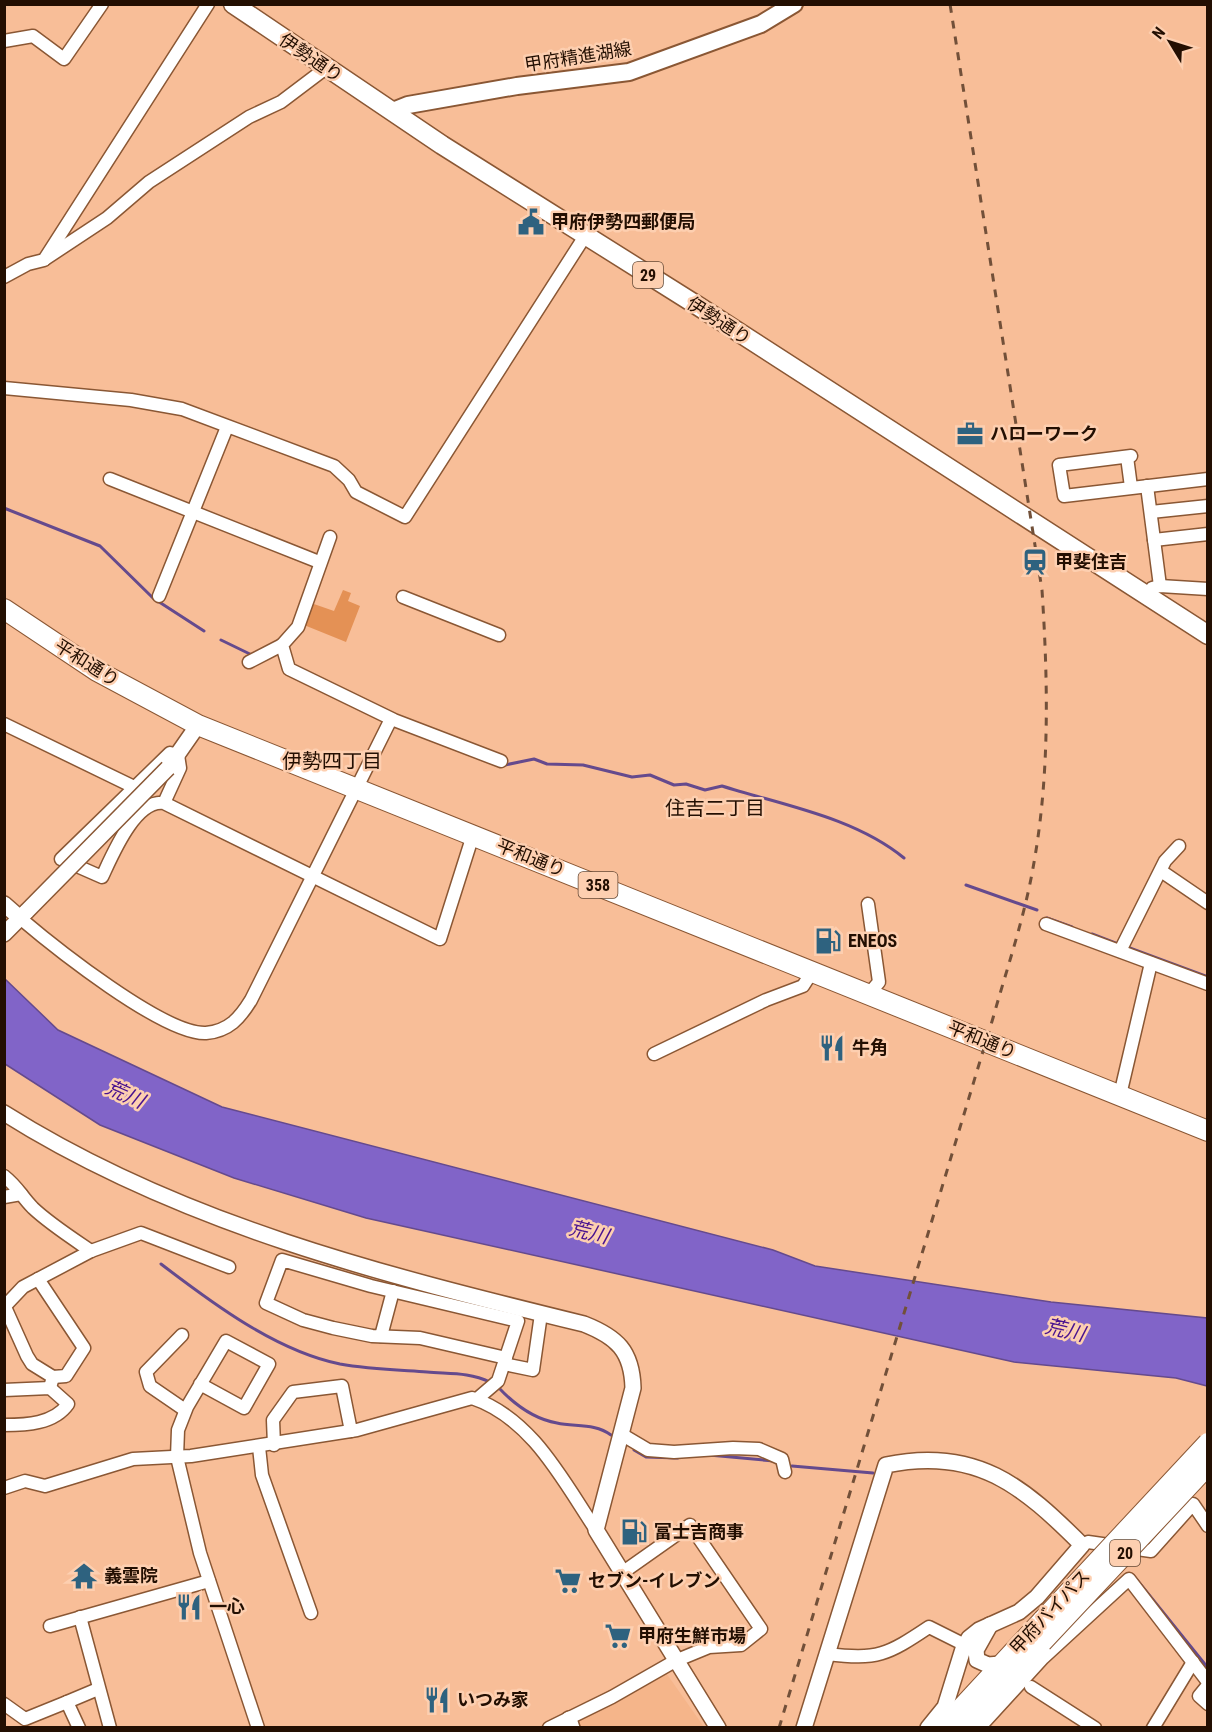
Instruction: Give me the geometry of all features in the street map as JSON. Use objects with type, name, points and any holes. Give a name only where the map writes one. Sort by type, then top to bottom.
[{"type":"highway","name":"平和通り","points":[[4,609],[97,671],[198,725],[1208,1131]]},
{"type":"highway","name":"甲府バイパス","points":[[943,1728],[1001,1664],[1206,1450]]},
{"type":"highway","name":"甲府バイパス","points":[[962,1728],[1042,1642],[1206,1450]]},
{"type":"main road","name":"伊勢通り","points":[[233,4],[326,68],[585,236],[1208,635]]},
{"type":"main road","name":"甲府精進湖線","points":[[393,111],[408,105],[517,86],[629,72],[761,24],[794,4]]},
{"type":"street","points":[[4,41],[33,36],[64,59],[102,4]]},
{"type":"street","points":[[44,260],[208,4]]},
{"type":"street","points":[[4,277],[44,260],[107,218],[149,182],[249,117],[280,102],[326,68]]},
{"type":"street","points":[[4,388],[131,400],[182,409],[334,466],[349,480],[356,492],[405,517],[585,236]]},
{"type":"street","points":[[159,597],[227,427]]},
{"type":"street","points":[[1131,487],[1129,457],[1059,465],[1064,496],[1208,479]]},
{"type":"street","points":[[110,479],[319,562]]},
{"type":"street","points":[[1147,486],[1160,586]]},
{"type":"street","points":[[1151,512],[1208,506]]},
{"type":"street","points":[[1154,540],[1208,534]]},
{"type":"street","points":[[249,662],[282,645],[298,627],[319,562],[330,537]]},
{"type":"street","points":[[1139,591],[1160,586],[1208,589]]},
{"type":"street","points":[[403,597],[499,635]]},
{"type":"street","points":[[282,645],[289,669],[391,718],[501,761]]},
{"type":"street","points":[[4,904],[16,922],[133,1001],[185,1028],[208,1033],[235,1023],[244,1012],[391,718]]},
{"type":"street","points":[[4,724],[136,788]]},
{"type":"street","points":[[16,922],[168,768],[198,725]]},
{"type":"street","points":[[178,755],[170,753],[61,860],[102,877],[125,830],[149,806],[157,802],[164,803],[440,939],[473,835]]},
{"type":"street","points":[[164,803],[180,768],[178,755]]},
{"type":"street","points":[[1120,951],[1165,861],[1179,846]]},
{"type":"street","points":[[1161,871],[1208,903]]},
{"type":"street","points":[[868,904],[879,982],[868,995]]},
{"type":"street","points":[[1046,924],[1208,984]]},
{"type":"street","points":[[1120,1095],[1151,963]]},
{"type":"street","points":[[654,1054],[766,1000],[803,986],[812,972]]},
{"type":"street","points":[[4,1113],[41,1136],[141,1187],[254,1232],[361,1263],[408,1281],[605,1332],[621,1347],[633,1373],[633,1388],[596,1530]]},
{"type":"street","points":[[4,1176],[20,1188],[21,1194],[35,1210],[88,1249]]},
{"type":"street","points":[[4,1197],[21,1194]]},
{"type":"street","points":[[4,1425],[27,1425],[52,1418],[68,1404],[52,1383],[32,1364],[5,1307],[22,1287],[88,1249],[141,1233],[229,1267]]},
{"type":"street","points":[[477,1399],[498,1381],[505,1361],[518,1321],[393,1291],[282,1260],[266,1303],[303,1320],[333,1328],[381,1336],[420,1338],[505,1361],[533,1370],[542,1314]]},
{"type":"street","points":[[4,1390],[52,1383],[66,1376],[84,1348],[39,1279]]},
{"type":"street","points":[[381,1336],[393,1291]]},
{"type":"street","points":[[182,1335],[146,1372],[150,1386],[185,1410]]},
{"type":"street","points":[[200,1384],[244,1408],[269,1364],[226,1341],[200,1384],[185,1410],[176,1443],[177,1457],[209,1581],[258,1728]]},
{"type":"street","points":[[274,1445],[273,1420],[293,1392],[342,1386],[351,1431]]},
{"type":"street","points":[[4,1488],[25,1481],[45,1486],[133,1459],[177,1457],[274,1445],[351,1431],[435,1407],[477,1399],[484,1401],[535,1438],[596,1530],[675,1661],[718,1727]]},
{"type":"street","points":[[621,1434],[648,1450],[674,1452],[733,1448],[759,1449],[782,1459],[785,1472]]},
{"type":"street","points":[[259,1447],[262,1475],[310,1613]]},
{"type":"street","points":[[804,1728],[886,1465],[906,1461],[939,1461],[985,1470],[1031,1496],[1082,1545]]},
{"type":"street","points":[[928,1728],[945,1707],[963,1649],[969,1638],[990,1625],[1019,1612],[1036,1597],[1082,1545],[1088,1542],[1151,1551],[1193,1504],[1208,1526]]},
{"type":"street","points":[[549,1728],[570,1723],[675,1661],[709,1647],[741,1645],[761,1629],[690,1524],[622,1573]]},
{"type":"street","points":[[979,1728],[1043,1658],[1129,1579],[1208,1683],[1199,1696],[1208,1704]]},
{"type":"street","points":[[50,1626],[209,1581]]},
{"type":"street","points":[[80,1617],[110,1728]]},
{"type":"street","points":[[990,1625],[976,1650],[977,1660],[988,1665],[1001,1664]]},
{"type":"street","points":[[827,1654],[861,1658],[876,1656],[901,1645],[929,1627],[959,1642]]},
{"type":"street","points":[[1153,1728],[1193,1662]]},
{"type":"street","points":[[1031,1687],[1095,1728]]},
{"type":"street","points":[[4,1704],[25,1719],[98,1689]]},
{"type":"street","points":[[67,1702],[79,1728]]},
{"type":"shaded area","points":[[343,590],[351,593],[348,601],[360,606],[346,642],[304,625],[311,603],[334,611]]},
{"type":"shaded area","points":[[664,1670],[704,1727],[563,1728]]},
{"type":"water","name":"荒川","points":[[4,978],[58,1030],[222,1107],[773,1250],[815,1266],[1051,1302],[1207,1318],[1207,1386],[1176,1378],[1014,1362],[366,1218],[234,1178],[100,1125],[5,1064]]},
{"type":"waterway","points":[[4,508],[100,546],[153,598],[204,631]]},
{"type":"waterway","points":[[221,640],[254,656]]},
{"type":"waterway","points":[[505,765],[534,759],[547,764],[583,765],[632,777],[650,775],[674,785],[686,784],[705,790],[722,786],[840,822],[863,832],[904,858]]},
{"type":"waterway","points":[[966,885],[1037,910]]},
{"type":"waterway","points":[[1047,918],[1072,927]]},
{"type":"waterway","points":[[1092,934],[1118,944]]},
{"type":"waterway","points":[[1127,947],[1208,977]]},
{"type":"waterway","points":[[161,1264],[246,1324],[316,1358],[361,1367],[467,1375],[490,1382]]},
{"type":"waterway","points":[[498,1387],[510,1399],[540,1418],[557,1423],[592,1427],[611,1435]]},
{"type":"waterway","points":[[634,1450],[646,1457],[678,1458]]},
{"type":"waterway","points":[[709,1455],[774,1461]]},
{"type":"waterway","points":[[792,1466],[873,1473]]},
{"type":"waterway","points":[[1133,1575],[1208,1668]]},
{"type":"railway","points":[[779,1728],[1015,943],[1025,906],[1039,833],[1046,729],[1046,659],[1042,590],[950,4]]},
{"type":"place","name":"甲府伊勢四郵便局","points":[[531,222]]},
{"type":"place","name":"ハローワーク","points":[[970,434]]},
{"type":"place","name":"甲斐住吉","points":[[1035,562]]},
{"type":"place","name":"ENEOS","points":[[828,941]]},
{"type":"place","name":"牛角","points":[[832,1048]]},
{"type":"place","name":"富士吉商事","points":[[634,1532]]},
{"type":"place","name":"義雲院","points":[[84,1576]]},
{"type":"place","name":"セブン-イレブン","points":[[568,1581]]},
{"type":"place","name":"一心","points":[[189,1607]]},
{"type":"place","name":"甲府生鮮市場","points":[[618,1636]]},
{"type":"place","name":"いつみ家","points":[[437,1700]]},
{"type":"district","name":"伊勢四丁目","points":[[332,761]]},
{"type":"district","name":"住吉二丁目","points":[[715,808]]}]
